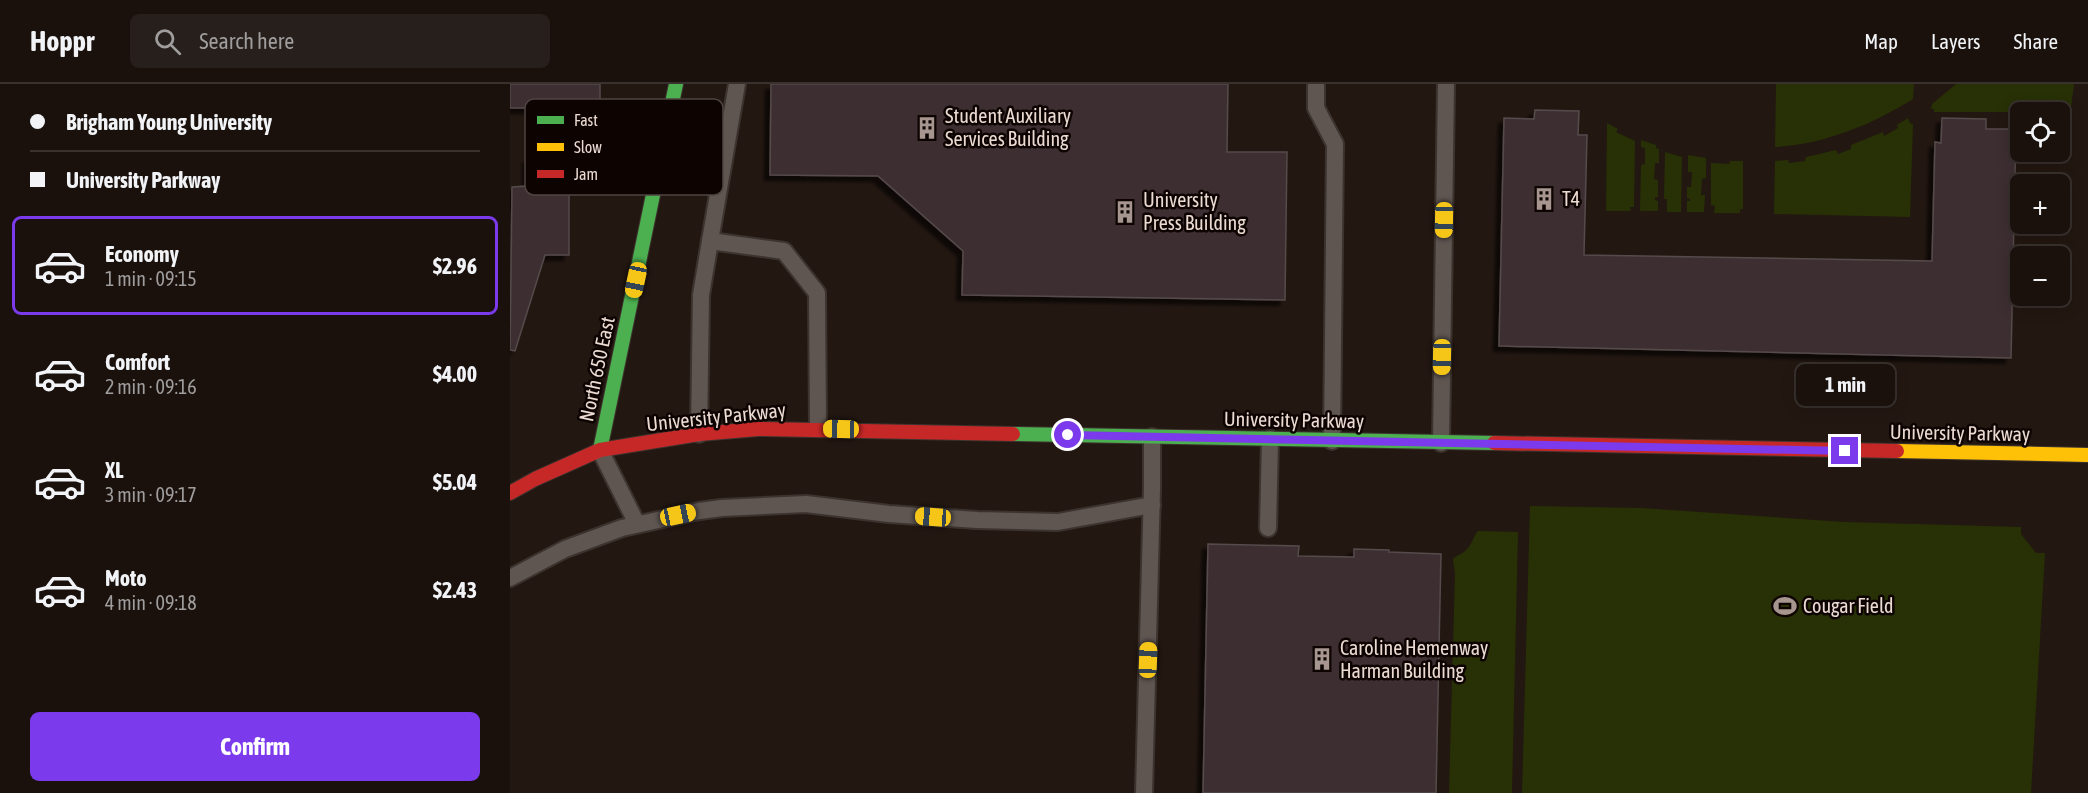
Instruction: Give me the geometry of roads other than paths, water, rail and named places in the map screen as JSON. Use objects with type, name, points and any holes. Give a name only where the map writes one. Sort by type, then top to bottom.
[{"type":"main road","name":"North 650 East","points":[[673,99],[676,84]]},
{"type":"main road","name":"North 650 East","points":[[600,450],[653,195]]},
{"type":"main road","name":"University Parkway","points":[[510,493],[535,479],[600,450],[699,434],[758,429],[818,428],[1332,441],[2088,455]]},
{"type":"lane","points":[[723,165],[737,84]]},
{"type":"lane","points":[[1316,84],[1316,108],[1335,144],[1332,441]]},
{"type":"lane","points":[[1441,443],[1446,84]]},
{"type":"lane","points":[[699,434],[701,295],[718,195]]},
{"type":"lane","points":[[710,241],[784,251],[817,294],[818,428]]},
{"type":"lane","points":[[1144,793],[1152,437]]},
{"type":"lane","points":[[1268,528],[1269,439]]},
{"type":"lane","points":[[600,450],[637,524]]},
{"type":"lane","points":[[510,578],[565,549],[622,528],[722,508],[806,504],[889,514],[977,520],[1058,522],[1152,505]]},
{"type":"place","name":"Student Auxiliary Services Building","points":[[927,128]]},
{"type":"place","name":"T4","points":[[1544,199]]},
{"type":"place","name":"University Press Building","points":[[1125,212]]},
{"type":"place","name":"Cougar Field","points":[[1785,606]]},
{"type":"place","name":"Caroline Hemenway Harman Building","points":[[1322,659]]}]
